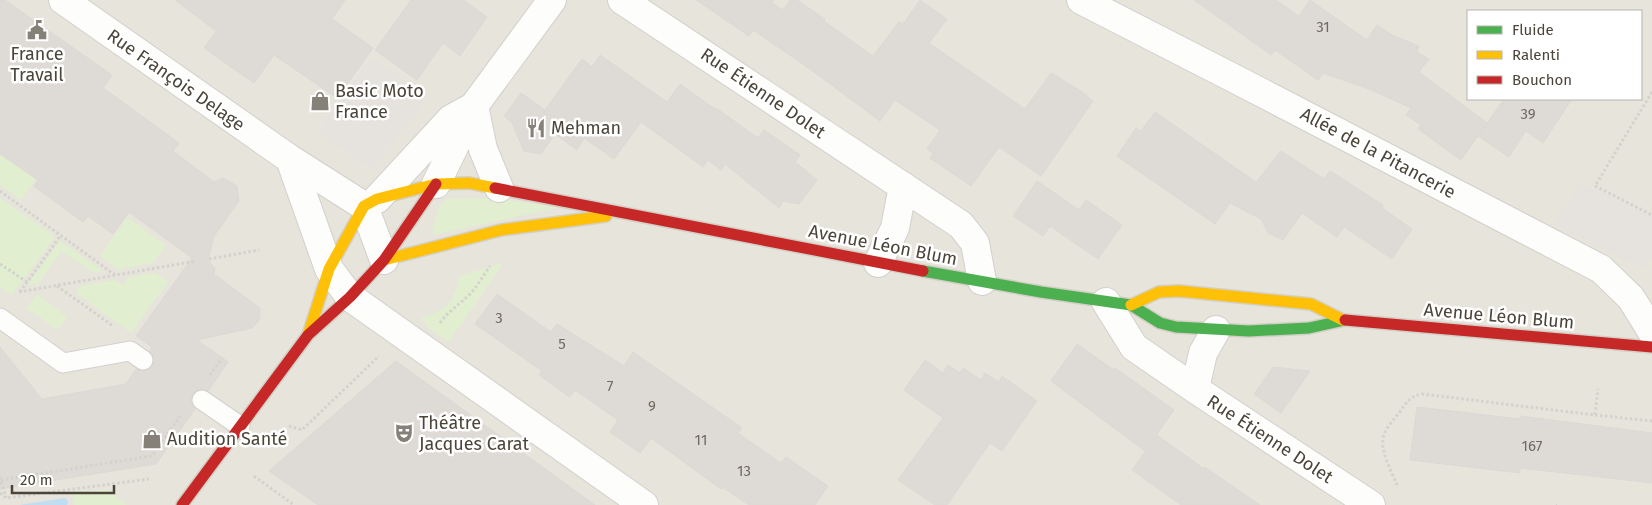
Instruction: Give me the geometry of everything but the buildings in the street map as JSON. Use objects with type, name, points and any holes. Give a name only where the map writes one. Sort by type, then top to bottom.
[{"type":"main road","name":"Avenue Léon Blum","points":[[370,202],[436,184],[469,183],[878,263],[1118,304],[1160,323],[1176,327],[1249,331],[1308,328],[1343,320],[1652,347]]},
{"type":"main road","points":[[182,505],[308,335],[350,297],[384,260],[436,184]]},
{"type":"main road","points":[[308,335],[329,269],[370,202]]},
{"type":"main road","name":"Avenue Léon Blum","points":[[384,260],[501,230],[630,213]]},
{"type":"main road","name":"Avenue Léon Blum","points":[[1118,304],[1158,292],[1179,291],[1311,304],[1343,320]]},
{"type":"street","name":"Rue François Delage","points":[[62,0],[290,160],[370,202]]},
{"type":"street","points":[[436,184],[474,106],[552,0]]},
{"type":"street","name":"Rue Étienne Dolet","points":[[622,0],[960,225],[975,243],[982,281]]},
{"type":"street","name":"Allée de la Pitancerie","points":[[1081,0],[1601,269],[1631,298],[1652,332]]},
{"type":"street","points":[[474,106],[483,148],[499,188]]},
{"type":"street","points":[[384,260],[370,202],[451,119],[474,106]]},
{"type":"street","points":[[290,160],[329,269],[350,297],[644,505]]},
{"type":"street","points":[[878,263],[895,228],[903,186]]},
{"type":"street","name":"Rue Étienne Dolet","points":[[1118,304],[1134,347],[1371,505]]},
{"type":"street","name":"Rue Étienne Dolet","points":[[1195,389],[1203,353],[1216,330]]},
{"type":"lane","points":[[0,318],[63,363],[130,351],[143,360]]},
{"type":"lane","points":[[194,405],[240,426]]},
{"type":"path","points":[[1652,92],[1595,186],[1652,215]]},
{"type":"path","points":[[0,192],[115,275]]},
{"type":"path","points":[[15,298],[61,235]]},
{"type":"path","points":[[210,258],[259,250]]},
{"type":"path","points":[[19,292],[196,261]]},
{"type":"path","points":[[424,349],[443,319],[477,286],[492,263]]},
{"type":"path","points":[[0,264],[27,282]]},
{"type":"path","points":[[56,286],[116,328]]},
{"type":"path","points":[[289,426],[302,430],[380,356]]},
{"type":"path","points":[[1595,415],[1598,389]]},
{"type":"path","points":[[1398,488],[1383,449],[1383,440],[1385,433],[1413,396],[1422,394],[1652,421]]},
{"type":"path","points":[[6,498],[1,479],[152,456],[194,405]]},
{"type":"path","points":[[254,476],[294,505]]},
{"type":"path","points":[[0,493],[6,498],[149,479]]},
{"type":"path","points":[[285,499],[288,505]]},
{"type":"shaded area","points":[[0,0],[1652,0],[1652,505],[0,505]]},
{"type":"shaded area","points":[[371,58],[429,96],[373,169],[317,132]]},
{"type":"shaded area","points":[[1579,183],[1652,214],[1652,258],[1645,270],[1554,225]]},
{"type":"green space","points":[[0,154],[36,179],[21,200],[0,185]]},
{"type":"green space","points":[[0,198],[54,236],[54,239],[12,295],[0,287]]},
{"type":"green space","points":[[448,199],[498,199],[560,207],[434,235],[432,231],[440,204]]},
{"type":"green space","points":[[127,217],[166,245],[153,263],[118,269],[100,256]]},
{"type":"green space","points":[[60,241],[101,269],[101,272],[94,273],[61,251],[38,284],[27,285]]},
{"type":"green space","points":[[504,262],[449,342],[428,328],[421,318],[442,309],[447,304],[455,293],[458,277]]},
{"type":"green space","points":[[155,273],[168,282],[131,333],[76,293],[80,286],[115,280],[123,285],[129,277]]},
{"type":"green space","points":[[37,294],[67,317],[58,330],[26,308]]},
{"type":"green space","points":[[106,489],[127,504],[74,505],[73,494]]},
{"type":"water","points":[[65,498],[68,501],[67,505],[19,505]]},
{"type":"traffic: fast","points":[[923,271],[1041,292],[1131,305],[1160,323],[1176,327],[1249,331],[1309,328],[1345,320]]},
{"type":"traffic: slow","points":[[308,335],[329,269],[364,206],[377,199],[436,184],[469,183],[495,188]]},
{"type":"traffic: slow","points":[[384,260],[501,230],[606,216]]},
{"type":"traffic: slow","points":[[1131,305],[1159,292],[1179,291],[1311,304],[1343,320]]},
{"type":"traffic: jam","points":[[182,505],[308,335],[350,297],[384,260],[436,184]]},
{"type":"traffic: jam","points":[[495,188],[923,271]]},
{"type":"traffic: jam","points":[[1345,320],[1652,347]]},
{"type":"place","name":"France Travail","points":[[37,30]]},
{"type":"place","name":"Basic Moto France","points":[[320,101]]},
{"type":"place","name":"Mehman","points":[[536,128]]},
{"type":"place","name":"Théâtre Jacques Carat","points":[[404,433]]},
{"type":"place","name":"Audition Santé","points":[[152,439]]}]
